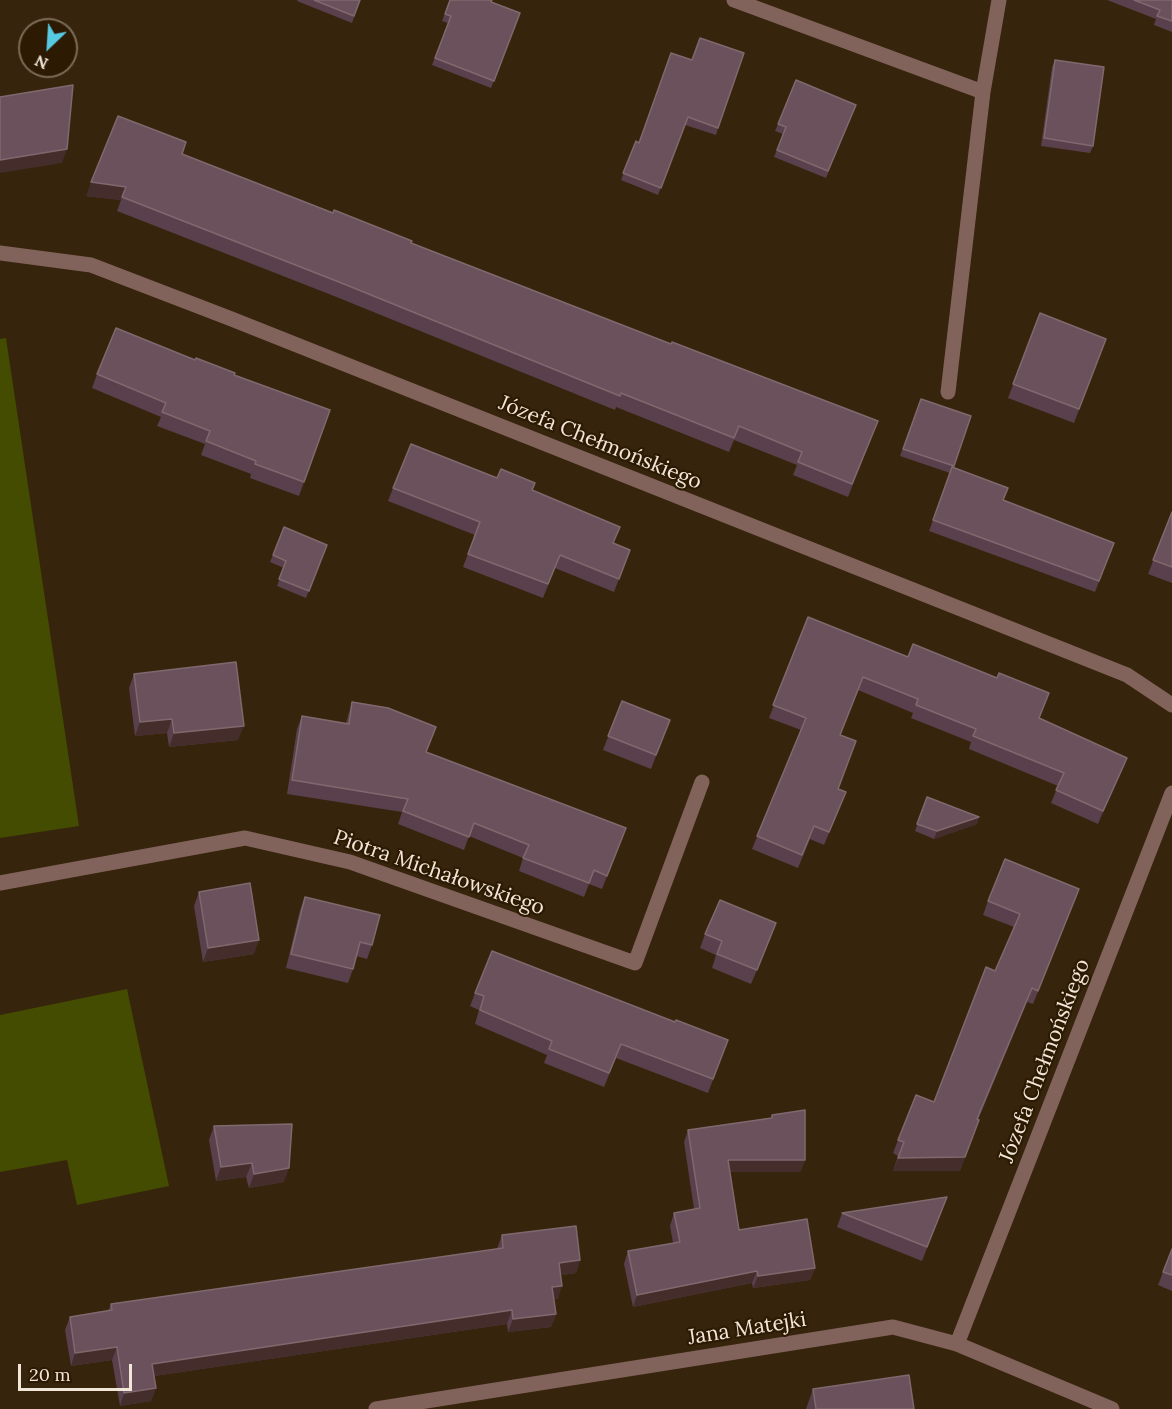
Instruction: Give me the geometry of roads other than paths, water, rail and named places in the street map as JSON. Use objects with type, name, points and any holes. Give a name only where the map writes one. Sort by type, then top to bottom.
[{"type":"street","points":[[734,0],[983,92]]},
{"type":"street","points":[[948,392],[983,92],[999,0]]},
{"type":"street","name":"Józefa Chełmońskiego","points":[[0,253],[91,265],[230,318],[1127,675],[1172,705]]},
{"type":"street","name":"Piotra Michałowskiego","points":[[0,884],[245,838],[350,862],[635,963],[702,782]]},
{"type":"street","name":"Józefa Chełmońskiego","points":[[957,1344],[1172,793]]},
{"type":"street","name":"Jana Matejki","points":[[376,1409],[893,1327],[957,1344],[1112,1409]]}]
